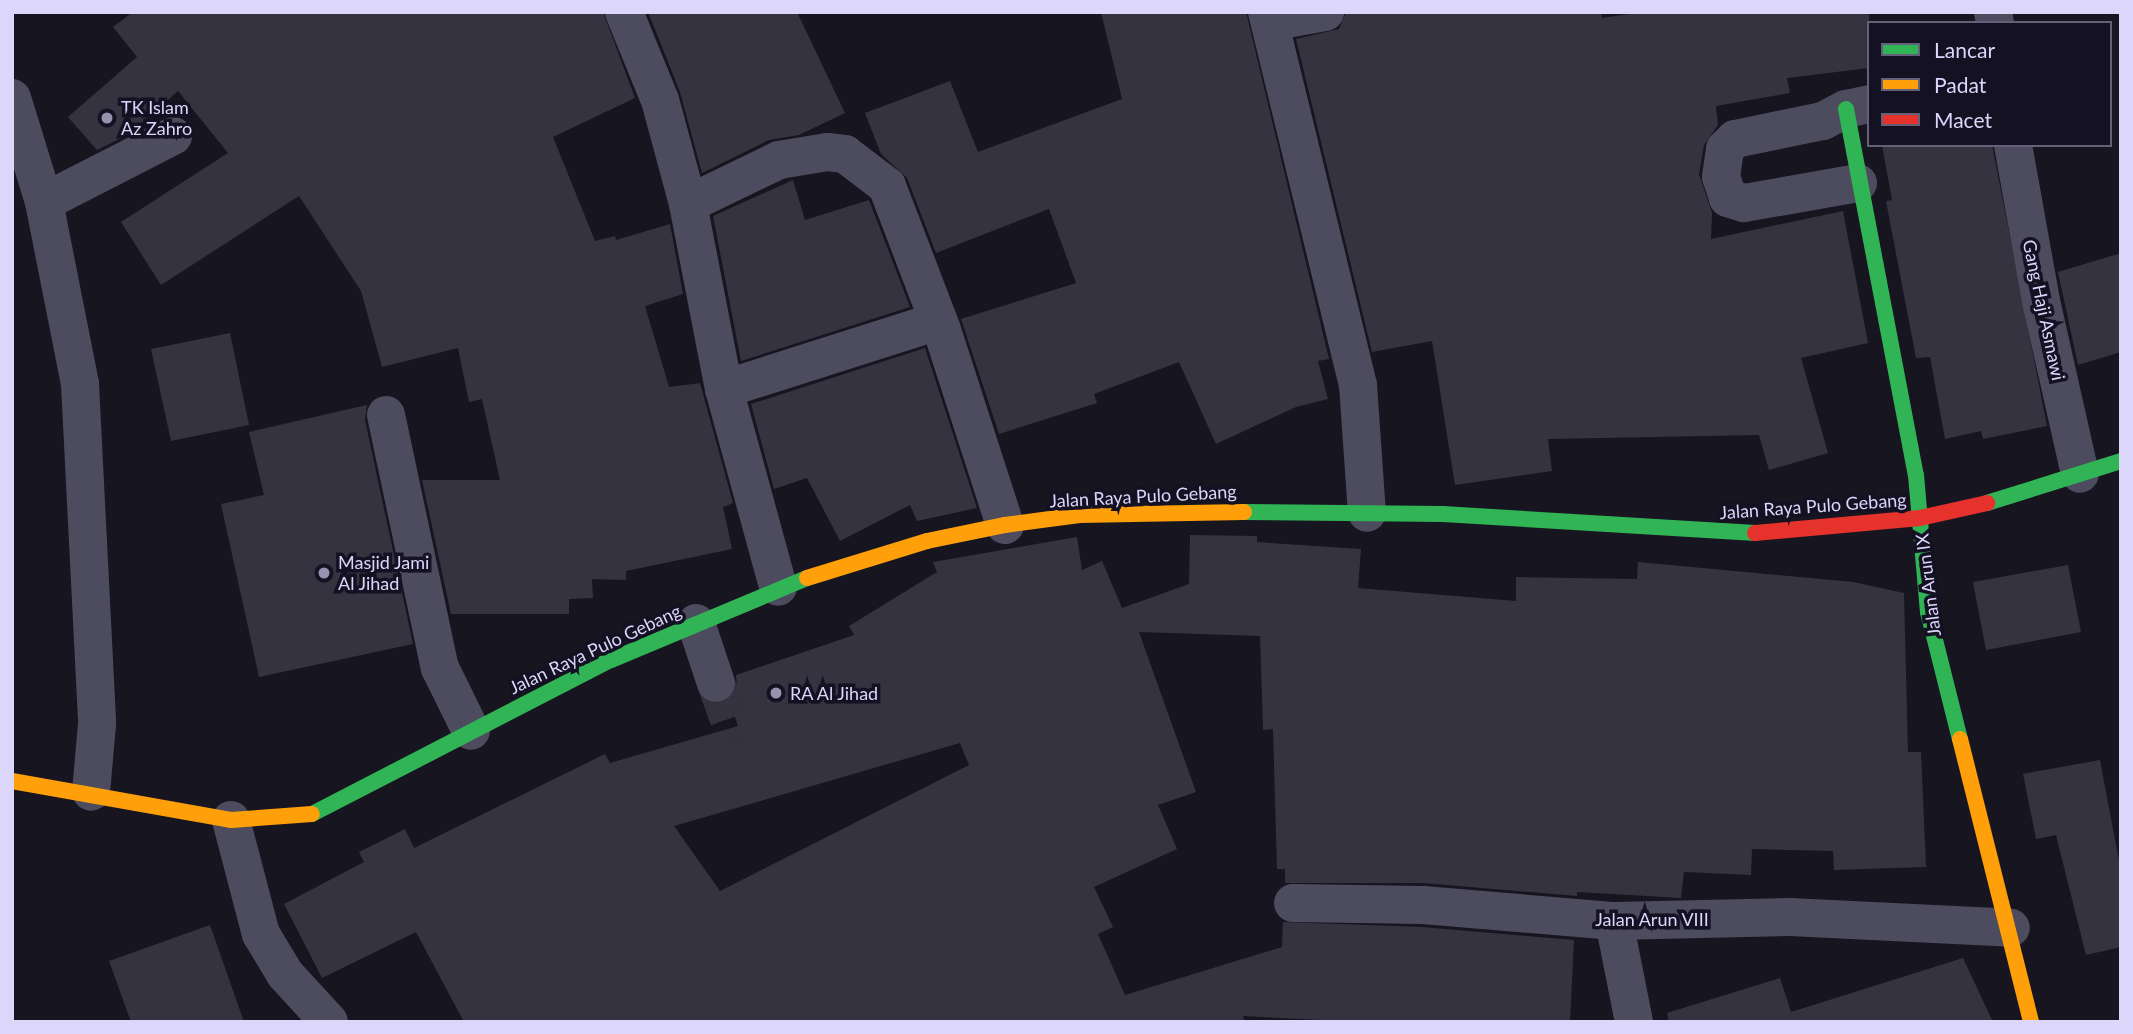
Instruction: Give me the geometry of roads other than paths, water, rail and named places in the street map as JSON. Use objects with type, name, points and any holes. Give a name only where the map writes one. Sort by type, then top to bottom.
[{"type":"main road","name":"Jalan Arun IX","points":[[1857,106],[1858,183],[1920,517],[1928,612],[2011,928],[2031,1022]]},
{"type":"main road","name":"Jalan Raya Pulo Gebang","points":[[12,780],[90,792],[231,820],[313,814],[471,731],[696,623],[778,587],[927,541],[1005,525],[1079,515],[1193,510],[1367,513],[1741,534],[1920,517],[2121,461]]},
{"type":"street","points":[[625,12],[660,100],[688,204],[724,389],[778,587]]},
{"type":"street","points":[[1325,12],[1268,17],[1358,385],[1367,513]]},
{"type":"street","points":[[12,98],[44,202],[80,384],[97,724],[90,792]]},
{"type":"street","name":"Jalan Arun IX","points":[[1857,106],[1823,121],[1735,139],[1726,149],[1721,177],[1728,198],[1744,203],[1858,183]]},
{"type":"street","points":[[44,202],[173,136]]},
{"type":"street","name":"Gang Haji Asmawi","points":[[2013,147],[2041,301],[2080,474]]},
{"type":"street","points":[[688,204],[779,160],[845,154],[887,186],[939,321],[1005,525]]},
{"type":"street","points":[[724,389],[939,321]]},
{"type":"street","points":[[386,415],[440,668],[471,731]]},
{"type":"street","points":[[696,623],[716,682]]},
{"type":"street","points":[[231,820],[261,933],[285,974],[329,1022]]},
{"type":"street","name":"Jalan Arun VIII","points":[[1293,903],[1423,905],[1614,921],[1790,917],[2011,928]]},
{"type":"street","points":[[1614,921],[1634,1022]]},
{"type":"tunnel","points":[[716,683],[737,742]]},
{"type":"place","name":"TK Islam Az Zahro","points":[[107,118]]},
{"type":"place","name":"Masjid Jami Al Jihad","points":[[324,573]]},
{"type":"place","name":"RA Al Jihad","points":[[776,693]]}]
